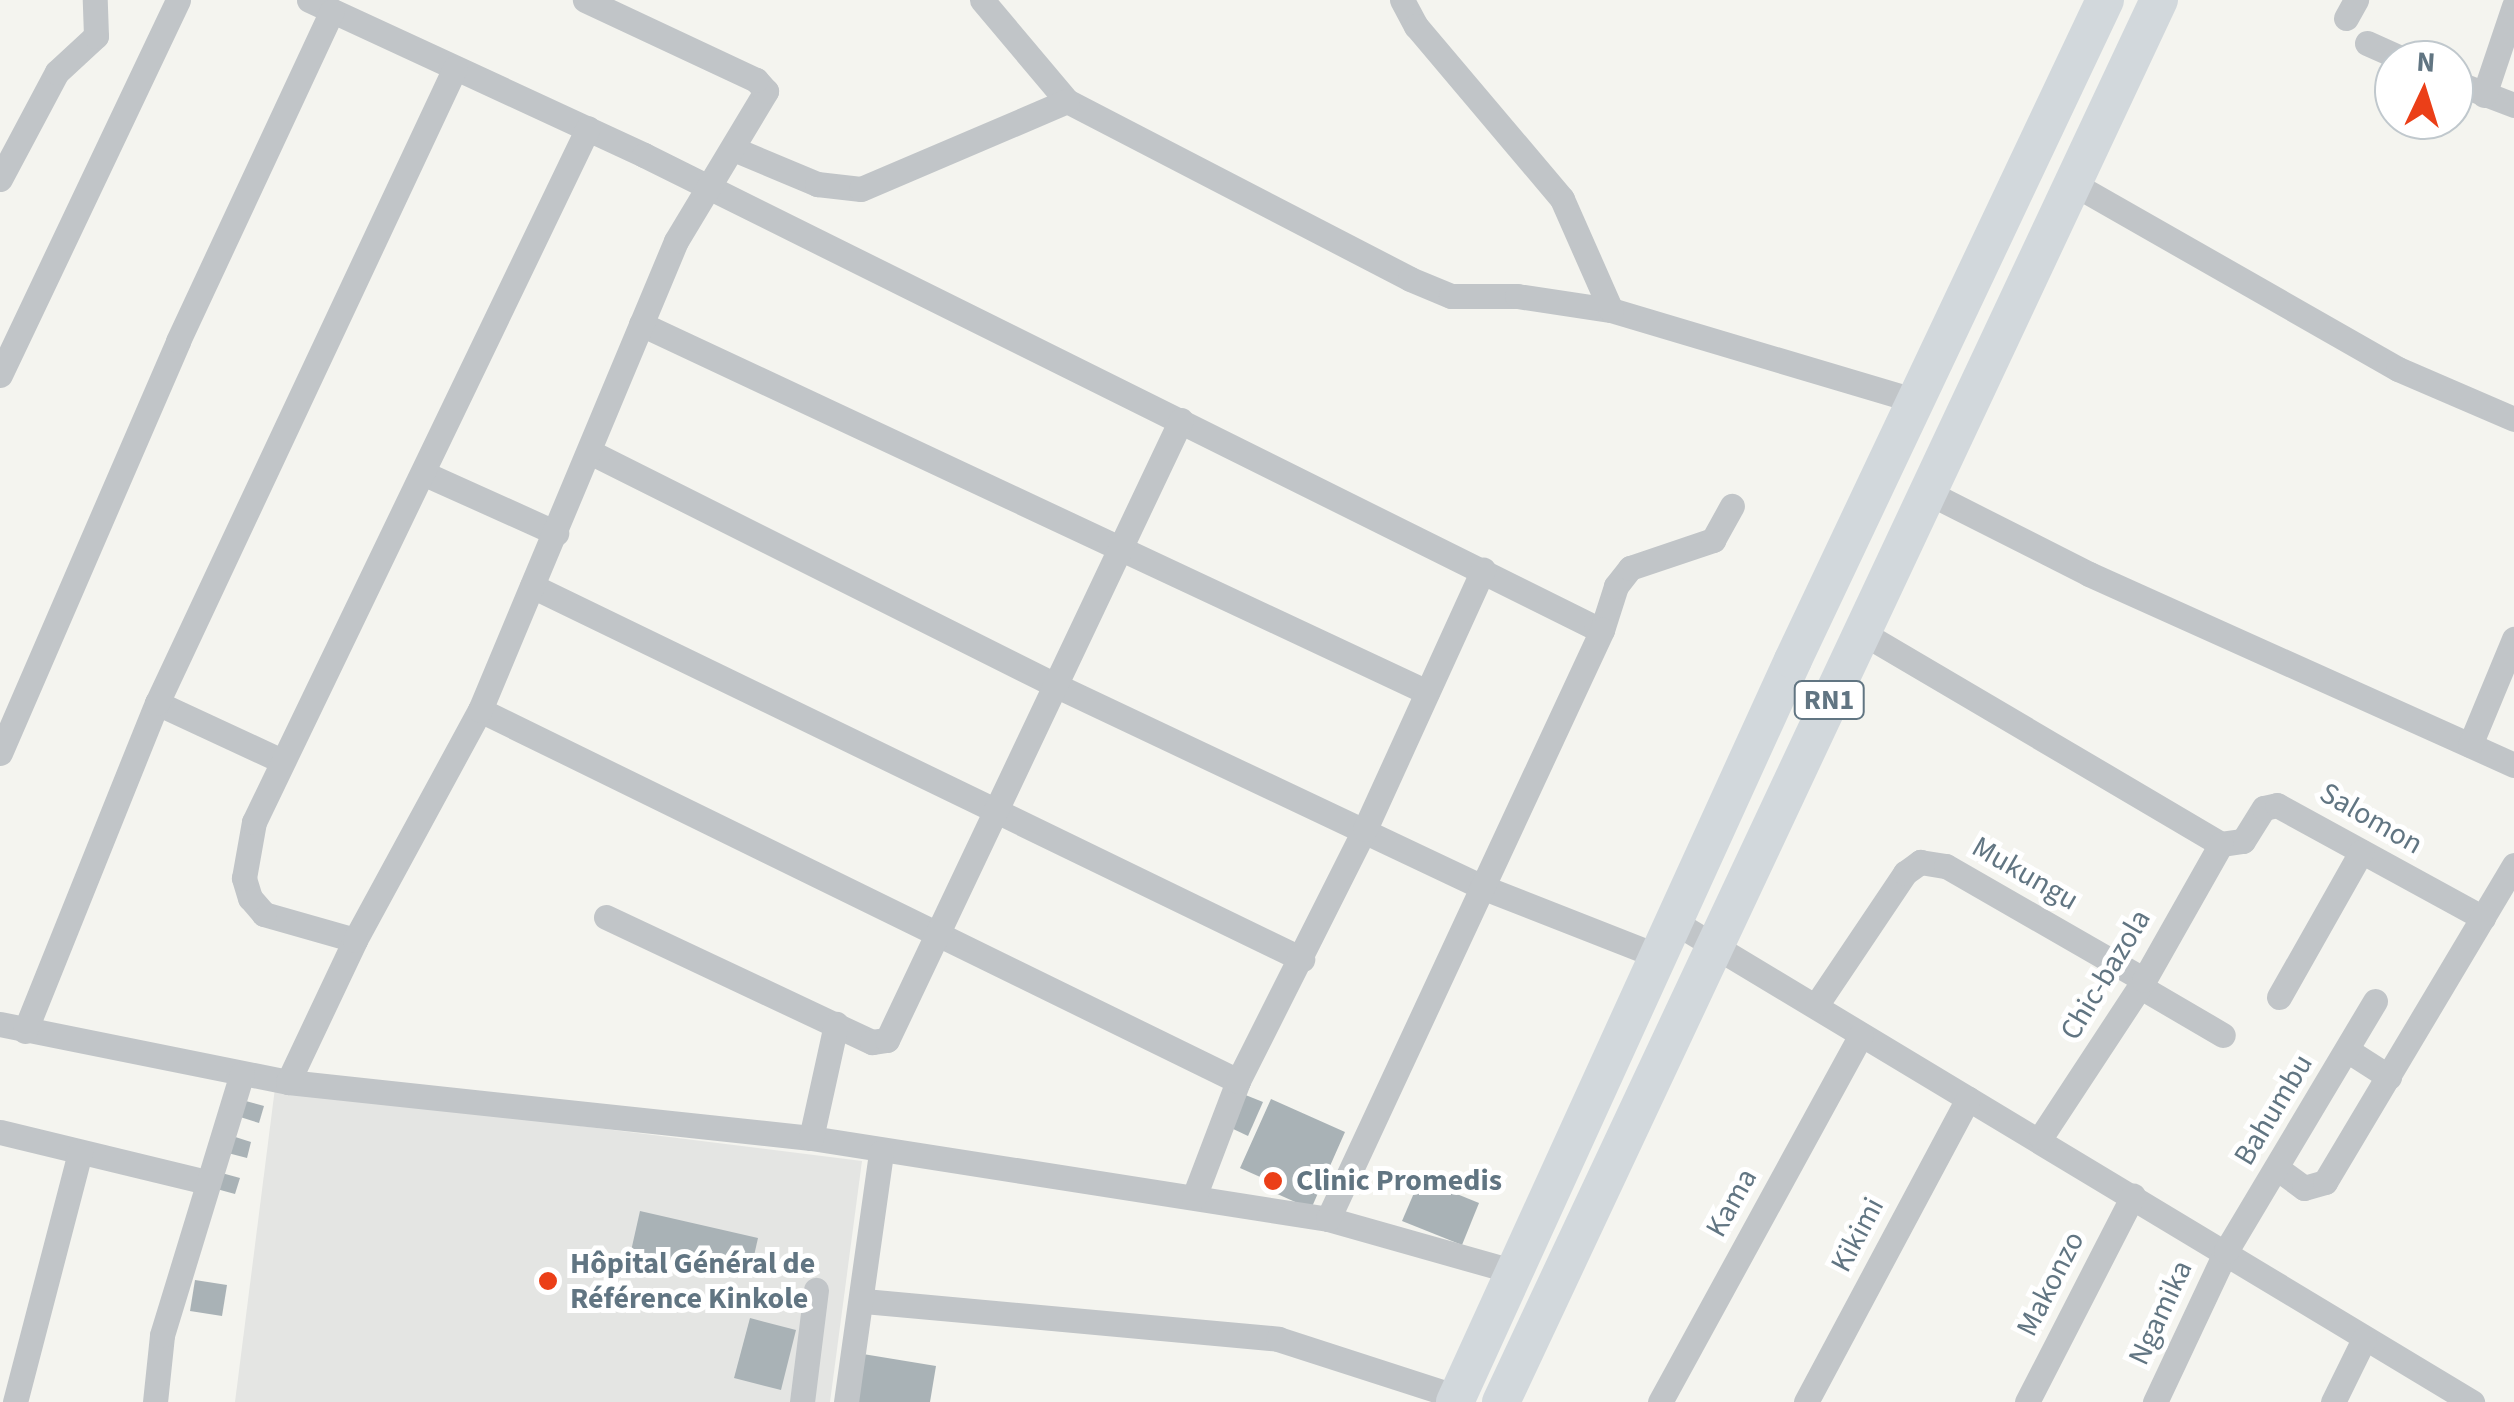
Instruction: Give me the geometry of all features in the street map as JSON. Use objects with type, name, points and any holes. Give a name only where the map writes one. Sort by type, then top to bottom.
[{"type":"highway","name":"RN1","points":[[1457,1399],[2105,0]]},
{"type":"highway","name":"RN1","points":[[1502,1402],[1713,943],[2159,0]]},
{"type":"street","points":[[0,180],[57,72],[98,31],[95,0]]},
{"type":"street","points":[[0,375],[178,0]]},
{"type":"street","points":[[288,1082],[355,940],[480,710],[592,452],[676,242],[706,190],[736,150],[764,86],[621,8],[584,0]]},
{"type":"street","points":[[982,0],[1067,101],[1450,296],[1517,296],[1611,310],[1768,352],[1916,401]]},
{"type":"street","points":[[1402,0],[1416,26],[1562,199],[1611,310]]},
{"type":"street","points":[[0,753],[320,5],[588,128],[706,190],[1602,630]]},
{"type":"street","points":[[2484,95],[2514,6]]},
{"type":"street","points":[[2366,43],[2374,46]]},
{"type":"street","points":[[456,68],[157,702],[12,1027],[288,1082],[811,1138],[880,1152],[1194,1197],[1328,1219],[1516,1272]]},
{"type":"street","points":[[2474,91],[2514,104]]},
{"type":"street","points":[[736,150],[817,184],[861,189],[1067,101]]},
{"type":"street","points":[[355,940],[264,914],[250,898],[247,849],[280,760],[425,474],[588,128]]},
{"type":"street","points":[[2072,183],[2398,370],[2514,419]]},
{"type":"street","points":[[641,324],[1428,692]]},
{"type":"street","points":[[606,917],[872,1042],[887,1040],[1181,420]]},
{"type":"street","points":[[592,452],[1057,686],[1482,887],[1670,941],[1713,943],[1968,1099],[2040,1137],[2472,1402]]},
{"type":"street","points":[[425,474],[556,534]]},
{"type":"street","points":[[1928,492],[2090,574],[2514,765]]},
{"type":"street","points":[[1328,1219],[1602,630],[1616,586],[1630,568],[1713,540],[1732,506]]},
{"type":"street","points":[[1194,1197],[1238,1081],[1366,829],[1483,570]]},
{"type":"street","points":[[532,586],[1302,960]]},
{"type":"street","points":[[1861,632],[2031,728],[2221,844]]},
{"type":"street","points":[[2470,745],[2514,639]]},
{"type":"street","points":[[157,702],[280,760]]},
{"type":"street","points":[[480,710],[1238,1081]]},
{"type":"street","name":"Salomon","points":[[2221,844],[2243,841],[2264,808],[2277,806],[2483,918]]},
{"type":"street","name":"Chic-bazola","points":[[2040,1137],[2142,983],[2221,844]]},
{"type":"street","points":[[2280,997],[2361,852]]},
{"type":"street","name":"Mukungu","points":[[1817,1004],[1905,873],[1920,862],[1946,866],[2142,983]]},
{"type":"street","points":[[2278,1169],[2304,1188],[2325,1182],[2514,866]]},
{"type":"street","points":[[2142,983],[2223,1035]]},
{"type":"street","name":"Bahumbu","points":[[2226,1250],[2278,1169],[2375,1001]]},
{"type":"street","points":[[811,1138],[836,1024]]},
{"type":"street","name":"Kama","points":[[1660,1402],[1861,1035]]},
{"type":"street","points":[[2347,1050],[2389,1077]]},
{"type":"street","points":[[156,1402],[162,1335],[242,1074]]},
{"type":"street","name":"Kikimi","points":[[1806,1402],[1968,1099]]},
{"type":"street","points":[[0,1132],[206,1182]]},
{"type":"street","points":[[15,1402],[80,1152]]},
{"type":"street","points":[[846,1402],[864,1301],[880,1152]]},
{"type":"street","name":"Makonzo","points":[[2027,1402],[2133,1196]]},
{"type":"street","name":"Ngamika","points":[[2155,1402],[2226,1250]]},
{"type":"street","points":[[802,1402],[816,1290]]},
{"type":"street","points":[[864,1301],[1278,1339],[1457,1399]]},
{"type":"street","points":[[2333,1402],[2364,1339]]},
{"type":"shaded area","name":"Hôpital Général de Référence Kinkole","points":[[275,1088],[862,1161],[830,1402],[235,1402]]},
{"type":"building","points":[[1243,1094],[1263,1102],[1248,1136],[1229,1127]]},
{"type":"building","points":[[1271,1099],[1345,1132],[1311,1209],[1264,1188],[1267,1180],[1240,1168]]},
{"type":"building","points":[[242,1100],[264,1106],[259,1123],[237,1116]]},
{"type":"building","points":[[229,1135],[251,1142],[247,1158],[224,1152]]},
{"type":"building","points":[[218,1172],[240,1178],[235,1194],[213,1188]]},
{"type":"building","points":[[1420,1179],[1479,1203],[1462,1245],[1402,1221]]},
{"type":"building","points":[[640,1211],[758,1238],[749,1278],[631,1251]]},
{"type":"building","points":[[195,1280],[227,1285],[222,1316],[190,1311]]},
{"type":"building","points":[[750,1318],[796,1330],[781,1390],[734,1378]]},
{"type":"building","points":[[863,1354],[936,1366],[930,1402],[855,1402]]},
{"type":"place","name":"Clinic Promedis","points":[[1273,1181]]},
{"type":"place","name":"Hôpital Général de Référence Kinkole","points":[[548,1281]]}]
